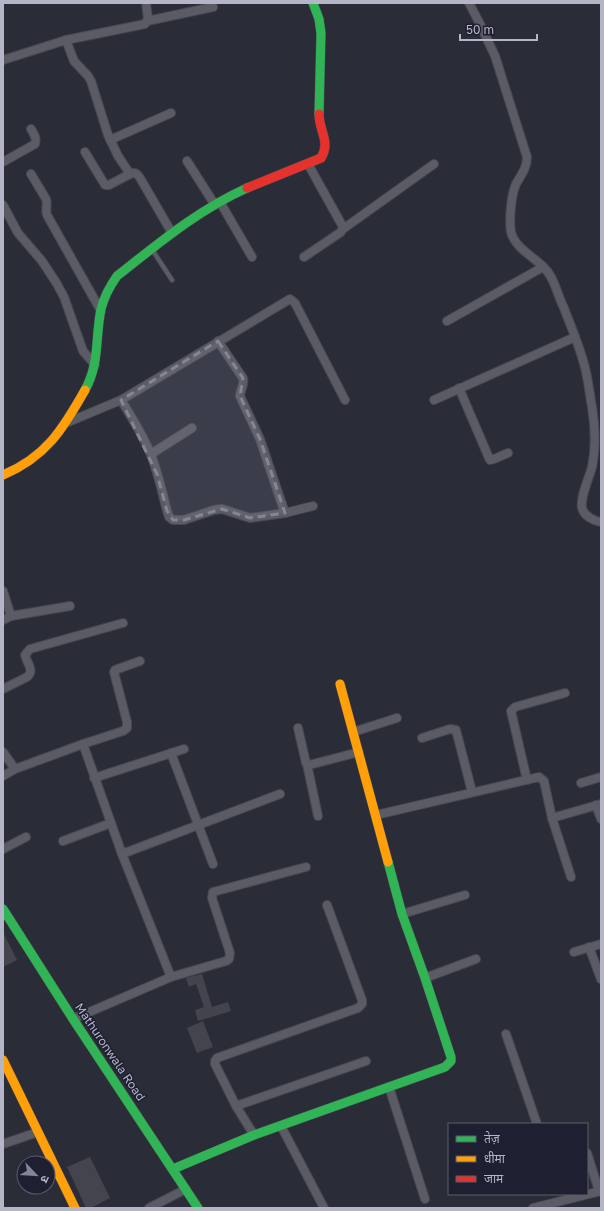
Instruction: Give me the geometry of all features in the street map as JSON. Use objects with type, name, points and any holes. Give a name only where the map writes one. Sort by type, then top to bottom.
[{"type":"street","points":[[146,3],[147,21]]},
{"type":"street","points":[[3,475],[25,466],[37,456],[66,423],[92,377],[95,365],[103,301],[109,286],[117,276],[184,224],[229,196],[270,178],[315,162],[321,158],[325,152],[326,145],[319,117],[321,33],[319,19],[313,3]]},
{"type":"street","points":[[469,3],[494,56],[527,157],[526,169],[516,186],[513,195],[510,221],[511,231],[514,240],[520,247],[551,276],[575,337],[587,375],[594,442],[592,466],[582,500],[582,509],[595,521],[601,522]]},
{"type":"street","points":[[3,60],[66,40],[144,24],[147,21],[213,7]]},
{"type":"street","points":[[66,40],[74,60],[91,81],[110,140],[118,156],[130,174]]},
{"type":"street","points":[[110,140],[172,113]]},
{"type":"street","points":[[3,162],[35,144],[35,136],[31,129]]},
{"type":"street","points":[[85,152],[102,182],[106,186],[134,172],[137,174],[172,233]]},
{"type":"street","points":[[187,161],[252,257]]},
{"type":"street","points":[[308,164],[344,229]]},
{"type":"street","points":[[304,257],[434,164]]},
{"type":"street","points":[[31,174],[47,203],[46,211],[48,215],[101,311]]},
{"type":"street","points":[[3,205],[18,233],[42,261],[58,284],[83,352],[95,365]]},
{"type":"street","points":[[447,321],[543,267]]},
{"type":"street","points":[[66,423],[121,400],[286,300],[293,300],[345,400]]},
{"type":"street","points":[[434,400],[575,337]]},
{"type":"street","points":[[218,341],[243,378],[244,382],[240,396],[260,438],[285,513]]},
{"type":"street","points":[[459,388],[490,460],[508,453]]},
{"type":"street","points":[[121,400],[139,429],[150,454],[167,512],[172,520],[184,520],[214,510],[222,509],[250,518],[285,513],[313,506]]},
{"type":"street","points":[[150,454],[192,428]]},
{"type":"street","points":[[3,591],[7,618],[70,606]]},
{"type":"street","points":[[3,689],[27,677],[32,672],[25,655],[30,650],[123,623]]},
{"type":"street","points":[[3,776],[15,769],[123,731],[127,728],[127,722],[114,672],[140,661]]},
{"type":"street","points":[[173,1169],[254,1135],[445,1067],[451,1061],[425,978],[402,914],[340,684]]},
{"type":"street","points":[[527,780],[511,711],[516,708],[565,693]]},
{"type":"street","points":[[353,732],[397,718]]},
{"type":"street","points":[[298,728],[318,816]]},
{"type":"street","points":[[422,738],[450,729],[456,730],[472,792]]},
{"type":"street","points":[[83,744],[122,854],[171,977]]},
{"type":"street","points":[[94,778],[184,749]]},
{"type":"street","points":[[3,752],[15,769]]},
{"type":"street","points":[[307,764],[310,765],[359,752]]},
{"type":"street","points":[[171,754],[213,864]]},
{"type":"street","points":[[376,815],[539,777],[544,781],[552,818],[571,877]]},
{"type":"street","points":[[581,783],[601,777]]},
{"type":"street","points":[[122,854],[280,794]]},
{"type":"street","points":[[552,818],[598,804],[601,819]]},
{"type":"street","points":[[63,840],[111,823]]},
{"type":"street","points":[[3,849],[26,837]]},
{"type":"street","points":[[73,1019],[171,977],[226,961],[229,959],[230,953],[212,898],[213,892],[306,867]]},
{"type":"street","points":[[402,914],[465,895]]},
{"type":"street","points":[[254,1135],[236,1106],[215,1064],[217,1058],[220,1055],[358,1008],[362,1004],[362,1000],[328,905]]},
{"type":"street","name":"Mathuronwala Road","points":[[3,909],[73,1019],[198,1208]]},
{"type":"street","points":[[574,952],[601,944]]},
{"type":"street","points":[[589,947],[601,979]]},
{"type":"street","points":[[425,978],[476,958]]},
{"type":"street","points":[[506,1034],[537,1123]]},
{"type":"street","points":[[3,1060],[75,1208]]},
{"type":"street","points":[[236,1106],[366,1061]]},
{"type":"street","points":[[389,1087],[425,1199]]},
{"type":"street","points":[[281,1126],[324,1208]]},
{"type":"street","points":[[3,1144],[38,1132]]},
{"type":"street","points":[[588,1156],[600,1191],[588,1194]]},
{"type":"street","points":[[149,1208],[186,1189]]},
{"type":"street","points":[[533,1208],[584,1195]]},
{"type":"lane","points":[[152,248],[172,280]]},
{"type":"highlighted area","points":[[218,341],[243,378],[240,396],[260,439],[285,513],[250,518],[222,509],[184,520],[173,520],[167,511],[157,474],[121,400]]},
{"type":"building","points":[[3,932],[17,960],[3,967]]},
{"type":"building","points":[[202,974],[212,1007],[228,1002],[231,1011],[198,1021],[195,1010],[204,1007],[196,984],[189,987],[186,978]]},
{"type":"building","points":[[203,1021],[213,1047],[197,1053],[187,1028]]},
{"type":"building","points":[[90,1157],[110,1198],[91,1208],[86,1208],[67,1167]]},
{"type":"traffic: fast","points":[[313,3],[319,19],[321,33],[319,114]]},
{"type":"traffic: fast","points":[[85,390],[90,380],[95,360],[101,309],[104,300],[117,276],[195,217],[212,206],[247,188]]},
{"type":"traffic: fast","points":[[173,1169],[254,1135],[445,1067],[451,1061],[425,978],[402,914],[388,862]]},
{"type":"traffic: fast","points":[[3,909],[73,1019],[198,1208]]},
{"type":"traffic: slow","points":[[3,475],[31,460],[52,440],[69,417],[85,390]]},
{"type":"traffic: slow","points":[[340,684],[388,862]]},
{"type":"traffic: slow","points":[[3,1060],[75,1208]]},
{"type":"traffic: jam","points":[[247,188],[321,158],[324,152],[325,142],[319,120],[319,114]]}]
